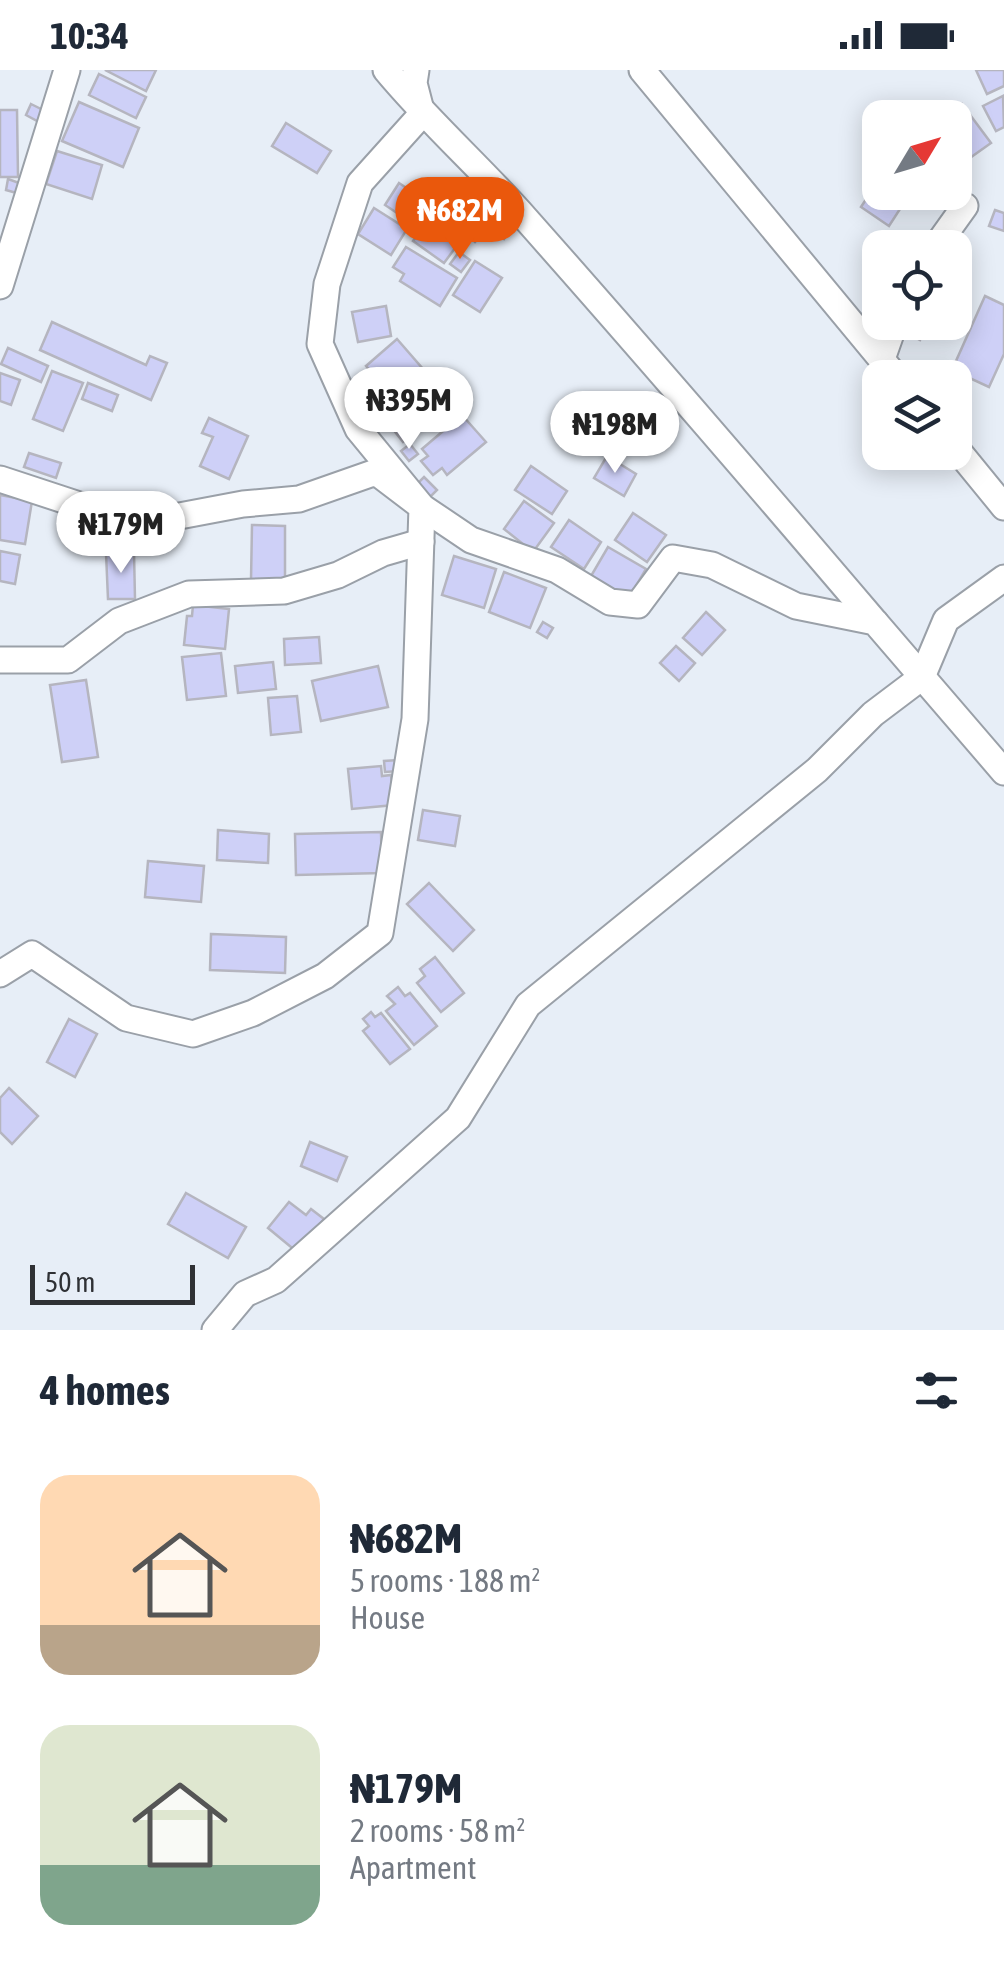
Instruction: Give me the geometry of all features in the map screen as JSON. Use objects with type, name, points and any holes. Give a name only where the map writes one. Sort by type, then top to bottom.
[{"type":"street","points":[[0,286],[5,253],[67,70]]},
{"type":"street","points":[[386,70],[422,114],[516,208],[603,305],[1004,772]]},
{"type":"street","points":[[416,70],[414,84],[422,114]]},
{"type":"street","points":[[642,70],[883,360]]},
{"type":"street","points":[[0,974],[32,954],[126,1018],[193,1034],[253,1013],[325,976],[380,933],[415,719],[422,507],[358,429],[320,344],[327,284],[360,182],[422,114]]},
{"type":"street","points":[[972,468],[1004,507]]},
{"type":"street","points":[[0,479],[136,524],[243,504],[299,499],[376,472],[471,540],[557,570],[610,602],[638,604],[673,558],[712,565],[796,606],[875,622]]},
{"type":"street","points":[[0,660],[68,660],[119,622],[188,594],[284,591],[421,542]]},
{"type":"street","points":[[215,1330],[245,1294],[276,1280],[458,1118],[528,1005],[817,770],[873,714],[922,676],[946,620],[1004,578]]},
{"type":"building","points":[[105,70],[156,70],[146,91]]},
{"type":"building","points":[[976,70],[1004,70],[1004,86],[987,94]]},
{"type":"building","points":[[99,74],[146,97],[136,118],[89,95]]},
{"type":"building","points":[[1003,96],[1004,127],[996,131],[983,106]]},
{"type":"building","points":[[79,102],[139,128],[123,167],[62,141]]},
{"type":"building","points":[[31,104],[45,111],[39,122],[26,115]]},
{"type":"building","points":[[0,110],[17,110],[18,177],[0,177]]},
{"type":"building","points":[[972,117],[991,143],[972,156]]},
{"type":"building","points":[[286,123],[331,151],[317,173],[272,146]]},
{"type":"building","points":[[57,151],[102,165],[92,199],[46,184]]},
{"type":"building","points":[[8,179],[22,184],[20,194],[6,190]]},
{"type":"building","points":[[399,183],[426,201],[412,223],[385,205]]},
{"type":"building","points":[[374,208],[407,229],[391,255],[358,234]]},
{"type":"building","points":[[865,210],[899,210],[889,226]]},
{"type":"building","points":[[995,210],[1004,213],[1004,231],[989,226]]},
{"type":"building","points":[[497,215],[513,227],[504,239],[488,228]]},
{"type":"building","points":[[430,218],[461,240],[444,263],[413,241]]},
{"type":"building","points":[[476,220],[486,230],[475,242],[464,232]]},
{"type":"building","points":[[406,247],[457,278],[440,306],[400,281],[404,274],[393,267]]},
{"type":"building","points":[[459,252],[470,260],[461,272],[450,264]]},
{"type":"building","points":[[475,261],[502,278],[480,312],[453,295]]},
{"type":"building","points":[[985,296],[1004,305],[1004,354],[989,387],[972,379],[972,360],[956,360],[965,340],[972,340],[972,325]]},
{"type":"building","points":[[386,306],[391,336],[358,342],[352,312]]},
{"type":"building","points":[[52,322],[146,365],[150,356],[167,363],[151,400],[40,350]]},
{"type":"building","points":[[397,339],[423,369],[386,402],[371,385],[377,379],[366,366]]},
{"type":"building","points":[[8,348],[48,366],[41,382],[1,364]]},
{"type":"building","points":[[52,371],[83,383],[63,431],[33,419]]},
{"type":"building","points":[[0,373],[20,380],[11,405],[0,401]]},
{"type":"building","points":[[426,377],[449,405],[403,442],[381,414]]},
{"type":"building","points":[[88,383],[118,395],[112,411],[82,399]]},
{"type":"building","points":[[367,393],[378,406],[368,415],[357,401]]},
{"type":"building","points":[[462,415],[486,442],[447,475],[442,468],[433,475],[421,461],[428,456],[422,449]]},
{"type":"building","points":[[209,418],[248,436],[229,479],[200,466],[213,437],[202,433]]},
{"type":"building","points":[[410,444],[418,454],[409,461],[401,451]]},
{"type":"building","points":[[29,453],[61,463],[56,478],[24,467]]},
{"type":"building","points":[[607,456],[636,474],[624,496],[594,478]]},
{"type":"building","points":[[531,466],[567,491],[552,514],[515,490]]},
{"type":"building","points":[[424,477],[437,490],[427,500],[414,487]]},
{"type":"building","points":[[0,495],[32,501],[25,544],[0,540]]},
{"type":"building","points":[[524,501],[554,523],[533,552],[504,529]]},
{"type":"building","points":[[633,513],[666,535],[647,562],[615,540]]},
{"type":"building","points":[[569,520],[601,542],[584,569],[551,547]]},
{"type":"building","points":[[252,525],[285,526],[285,580],[251,580]]},
{"type":"building","points":[[608,547],[646,569],[629,598],[591,576]]},
{"type":"building","points":[[0,551],[20,555],[15,584],[0,581]]},
{"type":"building","points":[[134,552],[135,599],[108,599],[106,553]]},
{"type":"building","points":[[454,556],[496,569],[484,608],[442,595]]},
{"type":"building","points":[[504,572],[546,588],[530,628],[489,612]]},
{"type":"building","points":[[193,605],[229,609],[225,649],[184,645],[187,616],[192,616]]},
{"type":"building","points":[[706,612],[725,630],[702,655],[683,638]]},
{"type":"building","points":[[543,622],[553,628],[547,638],[537,632]]},
{"type":"building","points":[[319,637],[321,663],[285,665],[284,639]]},
{"type":"building","points":[[676,646],[695,663],[679,681],[660,663]]},
{"type":"building","points":[[221,653],[226,696],[187,700],[182,657]]},
{"type":"building","points":[[273,662],[276,689],[238,693],[235,666]]},
{"type":"building","points":[[378,666],[388,707],[321,721],[312,681]]},
{"type":"building","points":[[86,680],[98,757],[62,762],[50,685]]},
{"type":"building","points":[[297,696],[301,732],[271,735],[268,698]]},
{"type":"building","points":[[398,760],[399,771],[385,772],[384,761]]},
{"type":"building","points":[[381,766],[382,776],[391,775],[394,805],[352,809],[348,769]]},
{"type":"building","points":[[423,810],[460,816],[455,846],[418,840]]},
{"type":"building","points":[[218,830],[269,834],[268,863],[217,860]]},
{"type":"building","points":[[381,832],[382,873],[296,875],[295,834]]},
{"type":"building","points":[[148,861],[204,866],[201,902],[145,897]]},
{"type":"building","points":[[429,883],[474,930],[453,951],[407,904]]},
{"type":"building","points":[[211,934],[286,937],[285,973],[210,970]]},
{"type":"building","points":[[435,957],[464,993],[441,1012],[417,983],[425,976],[420,969]]},
{"type":"building","points":[[398,987],[405,996],[410,993],[437,1026],[414,1045],[386,1011],[395,1004],[387,996]]},
{"type":"building","points":[[371,1012],[375,1017],[381,1013],[410,1049],[390,1064],[363,1031],[369,1026],[363,1019]]},
{"type":"building","points":[[69,1019],[97,1034],[75,1077],[47,1062]]},
{"type":"building","points":[[9,1088],[38,1116],[12,1144],[0,1132],[0,1098]]},
{"type":"building","points":[[310,1142],[347,1157],[337,1181],[301,1166]]},
{"type":"building","points":[[186,1193],[246,1227],[228,1258],[168,1224]]},
{"type":"building","points":[[289,1202],[306,1215],[311,1209],[324,1219],[297,1252],[268,1228]]}]
